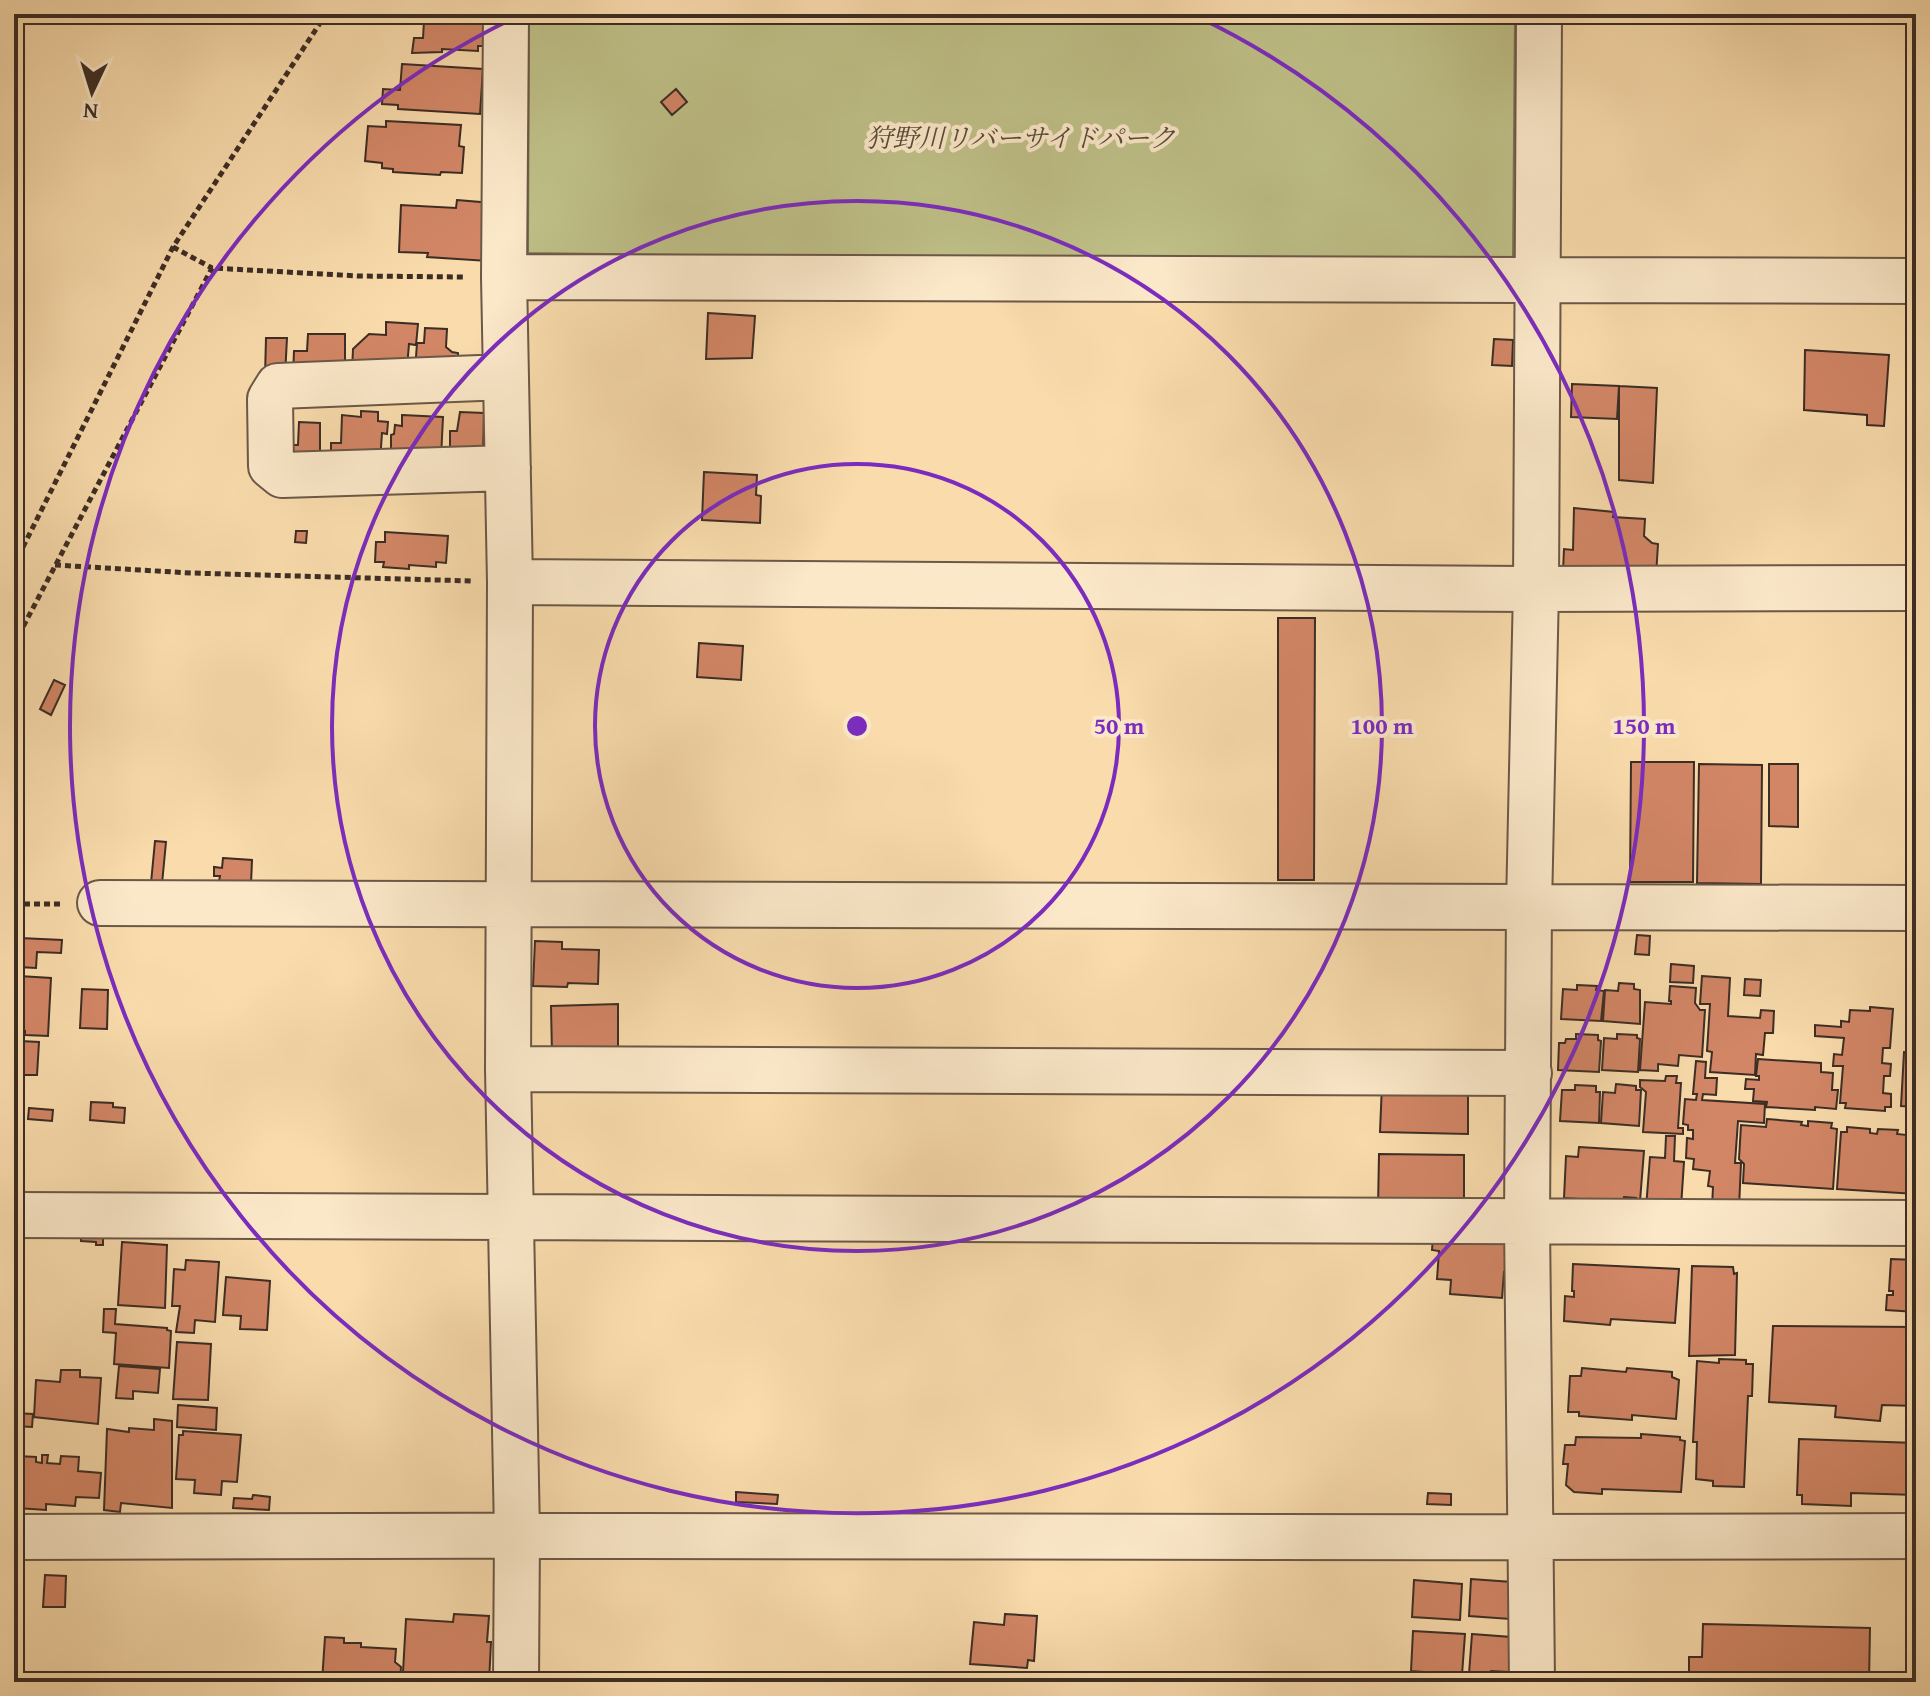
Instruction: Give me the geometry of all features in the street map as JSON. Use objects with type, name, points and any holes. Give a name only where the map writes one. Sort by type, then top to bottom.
[{"type":"street","points":[[506,14],[504,277],[510,582],[508,1069],[517,1533],[516,1682]]},
{"type":"street","points":[[1532,1682],[1527,1223],[1529,906],[1536,589],[1535,280],[1539,14]]},
{"type":"street","points":[[504,277],[1916,281]]},
{"type":"street","points":[[505,377],[278,386],[270,399],[271,466],[282,475],[508,468]]},
{"type":"street","points":[[510,582],[1536,589],[1916,588]]},
{"type":"street","points":[[100,903],[1916,908]]},
{"type":"street","points":[[508,1069],[1529,1073]]},
{"type":"street","points":[[14,1215],[1916,1223]]},
{"type":"street","points":[[14,1537],[517,1533],[1532,1539],[1916,1536]]},
{"type":"path","points":[[14,565],[173,247],[326,14]]},
{"type":"path","points":[[173,247],[212,268],[359,276],[504,277]]},
{"type":"path","points":[[14,644],[212,268]]},
{"type":"path","points":[[55,565],[191,573],[510,582]]},
{"type":"path","points":[[14,904],[100,903]]},
{"type":"green space","name":"狩野川リバーサイドパーク","points":[[529,14],[1515,14],[1513,258],[1013,259],[528,253]]},
{"type":"building","points":[[440,14],[485,14],[483,46],[478,46],[478,51],[442,49],[442,52],[412,53],[414,38],[423,38],[424,21],[440,22]]},
{"type":"building","points":[[402,64],[483,69],[480,114],[398,109],[398,105],[382,104],[383,89],[400,90]]},
{"type":"building","points":[[676,89],[687,102],[672,115],[661,102]]},
{"type":"building","points":[[386,121],[461,125],[459,146],[464,147],[462,173],[393,172],[393,169],[382,168],[382,163],[365,161],[368,126],[386,127]]},
{"type":"building","points":[[457,200],[492,203],[488,261],[399,252],[401,205],[456,208]]},
{"type":"building","points":[[708,313],[755,316],[752,358],[706,359]]},
{"type":"building","points":[[386,322],[418,324],[416,345],[409,344],[407,368],[352,371],[353,349],[369,334],[386,335]]},
{"type":"building","points":[[425,328],[447,329],[446,347],[458,353],[458,360],[415,371],[417,343],[424,343]]},
{"type":"building","points":[[308,334],[345,334],[345,374],[293,375],[294,351],[307,351]]},
{"type":"building","points":[[266,338],[287,338],[285,376],[265,376]]},
{"type":"building","points":[[1494,339],[1513,340],[1512,366],[1492,365]]},
{"type":"building","points":[[1805,350],[1889,355],[1884,426],[1867,425],[1867,415],[1804,410]]},
{"type":"building","points":[[1572,384],[1619,386],[1617,419],[1571,417]]},
{"type":"building","points":[[1619,386],[1657,388],[1653,483],[1619,480]]},
{"type":"building","points":[[361,411],[378,412],[378,421],[388,422],[387,434],[382,433],[380,462],[331,460],[331,443],[341,443],[342,415],[361,417]]},
{"type":"building","points":[[1916,411],[1916,536],[1912,535]]},
{"type":"building","points":[[460,412],[484,413],[483,455],[450,453],[450,431],[457,431]]},
{"type":"building","points":[[402,415],[443,417],[441,458],[391,455],[391,435],[394,434],[395,425],[402,426]]},
{"type":"building","points":[[299,422],[320,423],[320,467],[287,460],[288,445],[298,445]]},
{"type":"building","points":[[704,472],[757,475],[756,495],[761,496],[760,523],[702,520]]},
{"type":"building","points":[[1574,508],[1614,512],[1613,517],[1645,519],[1644,536],[1658,544],[1656,576],[1563,571],[1564,549],[1573,550]]},
{"type":"building","points":[[296,531],[307,531],[306,543],[295,542]]},
{"type":"building","points":[[385,532],[448,536],[446,563],[436,562],[436,567],[409,565],[409,569],[383,567],[384,562],[375,562],[376,542],[385,542]]},
{"type":"building","points":[[1278,618],[1315,618],[1314,880],[1278,880]]},
{"type":"building","points":[[699,643],[743,646],[741,680],[697,677]]},
{"type":"building","points":[[54,680],[65,685],[51,715],[40,709]]},
{"type":"building","points":[[1631,762],[1694,762],[1693,882],[1630,882]]},
{"type":"building","points":[[1699,764],[1762,765],[1761,884],[1697,883]]},
{"type":"building","points":[[1769,764],[1798,764],[1798,827],[1769,826]]},
{"type":"building","points":[[155,841],[166,842],[162,884],[151,883]]},
{"type":"building","points":[[223,858],[252,860],[251,884],[219,881],[220,876],[214,876],[214,867],[222,868]]},
{"type":"building","points":[[1637,935],[1650,936],[1649,955],[1635,954]]},
{"type":"building","points":[[20,938],[62,940],[61,953],[37,952],[36,968],[18,967]]},
{"type":"building","points":[[535,941],[562,942],[562,949],[599,950],[598,984],[533,986]]},
{"type":"building","points":[[1671,964],[1694,966],[1693,983],[1670,982]]},
{"type":"building","points":[[1911,975],[1916,975],[1916,1022],[1909,1022]]},
{"type":"building","points":[[19,976],[51,978],[48,1036],[25,1035],[25,1031],[16,1030]]},
{"type":"building","points":[[1702,976],[1730,978],[1728,1016],[1760,1018],[1761,1010],[1774,1011],[1773,1033],[1765,1033],[1763,1055],[1756,1054],[1755,1075],[1710,1072],[1712,1052],[1707,1051],[1710,1004],[1700,1004]]},
{"type":"building","points":[[1745,979],[1761,980],[1760,996],[1744,995]]},
{"type":"building","points":[[1619,983],[1634,984],[1634,989],[1640,990],[1640,1024],[1603,1021],[1605,990],[1618,991]]},
{"type":"building","points":[[1577,985],[1597,986],[1596,990],[1604,991],[1601,1021],[1561,1019],[1563,989],[1577,990]]},
{"type":"building","points":[[1670,986],[1696,988],[1695,1003],[1700,1010],[1705,1010],[1702,1057],[1679,1055],[1678,1066],[1658,1064],[1658,1071],[1640,1070],[1645,1002],[1671,1004]]},
{"type":"building","points":[[82,989],[108,990],[107,1029],[80,1028]]},
{"type":"building","points":[[618,1004],[618,1053],[552,1055],[551,1006]]},
{"type":"building","points":[[1870,1007],[1893,1009],[1890,1048],[1883,1048],[1882,1063],[1891,1064],[1890,1076],[1884,1076],[1883,1093],[1891,1094],[1891,1107],[1885,1107],[1885,1111],[1845,1108],[1846,1103],[1840,1103],[1843,1066],[1833,1066],[1834,1054],[1842,1055],[1844,1038],[1815,1036],[1815,1025],[1841,1027],[1841,1021],[1849,1022],[1850,1010],[1870,1011]]},
{"type":"building","points":[[1576,1034],[1598,1035],[1601,1041],[1599,1072],[1558,1070],[1559,1043],[1576,1039]]},
{"type":"building","points":[[1617,1034],[1637,1035],[1640,1039],[1638,1072],[1602,1070],[1604,1038],[1617,1039]]},
{"type":"building","points":[[20,1041],[39,1042],[37,1075],[19,1075]]},
{"type":"building","points":[[1904,1052],[1916,1053],[1916,1107],[1901,1106]]},
{"type":"building","points":[[1758,1059],[1821,1063],[1821,1072],[1833,1073],[1832,1090],[1838,1090],[1836,1109],[1766,1107],[1767,1102],[1753,1101],[1754,1089],[1745,1089],[1746,1079],[1759,1080],[1756,1076]]},
{"type":"building","points":[[1696,1061],[1706,1062],[1705,1078],[1717,1078],[1716,1095],[1703,1094],[1702,1100],[1765,1104],[1764,1123],[1738,1121],[1735,1163],[1741,1163],[1739,1208],[1712,1207],[1713,1187],[1708,1186],[1710,1171],[1693,1169],[1694,1159],[1686,1158],[1687,1138],[1693,1139],[1693,1130],[1688,1130],[1688,1125],[1683,1124],[1685,1099],[1696,1100],[1697,1094],[1693,1094]]},
{"type":"building","points":[[1666,1076],[1677,1076],[1676,1083],[1681,1083],[1678,1128],[1683,1128],[1683,1134],[1643,1132],[1646,1092],[1640,1087],[1640,1080],[1665,1081]]},
{"type":"building","points":[[1382,1084],[1468,1084],[1468,1134],[1380,1132]]},
{"type":"building","points":[[1616,1084],[1636,1086],[1636,1090],[1641,1090],[1639,1126],[1601,1123],[1603,1092],[1615,1093]]},
{"type":"building","points":[[1575,1085],[1596,1086],[1596,1092],[1600,1092],[1599,1123],[1560,1121],[1562,1090],[1575,1090]]},
{"type":"building","points":[[91,1102],[113,1103],[113,1107],[125,1108],[124,1123],[90,1120]]},
{"type":"building","points":[[29,1108],[53,1110],[52,1121],[28,1119]]},
{"type":"building","points":[[1767,1119],[1802,1122],[1801,1125],[1808,1126],[1808,1121],[1832,1123],[1831,1128],[1837,1129],[1833,1189],[1743,1183],[1744,1164],[1739,1159],[1741,1125],[1766,1127]]},
{"type":"building","points":[[1847,1127],[1870,1129],[1870,1133],[1877,1134],[1878,1129],[1898,1130],[1897,1134],[1906,1135],[1906,1129],[1916,1130],[1916,1194],[1837,1189],[1841,1132],[1847,1132]]},
{"type":"building","points":[[1666,1136],[1675,1136],[1674,1161],[1684,1162],[1681,1207],[1646,1208],[1650,1157],[1665,1158]]},
{"type":"building","points":[[1579,1147],[1644,1151],[1640,1201],[1624,1197],[1623,1202],[1564,1198],[1566,1156],[1578,1157]]},
{"type":"building","points":[[1379,1154],[1464,1155],[1464,1209],[1378,1208]]},
{"type":"building","points":[[81,1225],[103,1226],[103,1245],[81,1241]]},
{"type":"building","points":[[1488,1236],[1512,1237],[1509,1273],[1504,1272],[1502,1298],[1450,1294],[1451,1280],[1437,1279],[1439,1251],[1432,1250],[1433,1237],[1487,1244]]},
{"type":"building","points":[[122,1242],[167,1245],[165,1308],[118,1305]]},
{"type":"building","points":[[1891,1259],[1916,1260],[1916,1312],[1886,1310],[1887,1295],[1893,1295],[1893,1291],[1889,1291]]},
{"type":"building","points":[[186,1260],[219,1262],[215,1322],[195,1320],[194,1333],[176,1332],[180,1306],[172,1306],[174,1269],[185,1270]]},
{"type":"building","points":[[1573,1264],[1679,1269],[1675,1323],[1611,1319],[1610,1325],[1564,1321],[1565,1296],[1574,1297]]},
{"type":"building","points":[[1692,1266],[1733,1267],[1734,1274],[1737,1273],[1735,1355],[1689,1356]]},
{"type":"building","points":[[226,1277],[270,1281],[267,1330],[240,1329],[241,1316],[223,1315]]},
{"type":"building","points":[[104,1309],[116,1309],[115,1324],[167,1328],[171,1331],[169,1368],[114,1364],[116,1333],[103,1332]]},
{"type":"building","points":[[1773,1326],[1916,1327],[1916,1406],[1882,1405],[1880,1421],[1835,1417],[1836,1406],[1769,1402]]},
{"type":"building","points":[[177,1342],[211,1344],[208,1400],[173,1399]]},
{"type":"building","points":[[1719,1359],[1746,1360],[1746,1364],[1753,1364],[1752,1396],[1748,1396],[1744,1487],[1713,1486],[1713,1481],[1696,1479],[1697,1442],[1693,1442],[1697,1361],[1719,1363]]},
{"type":"building","points":[[119,1366],[160,1369],[158,1393],[133,1391],[133,1399],[116,1398]]},
{"type":"building","points":[[1582,1368],[1672,1372],[1672,1377],[1679,1380],[1676,1419],[1632,1415],[1632,1420],[1579,1416],[1579,1412],[1568,1412],[1570,1376],[1581,1376]]},
{"type":"building","points":[[61,1370],[80,1370],[80,1377],[101,1378],[98,1424],[34,1417],[36,1380],[60,1382]]},
{"type":"building","points":[[178,1405],[217,1408],[216,1430],[177,1427]]},
{"type":"building","points":[[14,1413],[33,1414],[32,1427],[14,1426]]},
{"type":"building","points":[[154,1419],[172,1421],[172,1508],[121,1503],[120,1512],[104,1510],[107,1429],[129,1432],[129,1428],[154,1430]]},
{"type":"building","points":[[183,1431],[241,1435],[237,1482],[222,1481],[221,1495],[194,1493],[195,1480],[176,1479],[179,1435],[183,1435]]},
{"type":"building","points":[[1641,1434],[1680,1437],[1685,1441],[1681,1492],[1602,1489],[1602,1494],[1574,1492],[1566,1485],[1568,1464],[1563,1464],[1565,1445],[1575,1445],[1576,1437],[1641,1438]]},
{"type":"building","points":[[1799,1439],[1916,1443],[1916,1495],[1851,1493],[1851,1506],[1802,1504],[1802,1495],[1797,1495]]},
{"type":"building","points":[[42,1455],[48,1455],[47,1463],[60,1464],[61,1456],[79,1457],[78,1471],[101,1473],[99,1498],[76,1497],[75,1506],[46,1504],[46,1510],[17,1508],[14,1504],[14,1463],[17,1464],[18,1456],[36,1457],[36,1462],[42,1463]]},
{"type":"building","points":[[736,1492],[778,1495],[777,1504],[736,1502]]},
{"type":"building","points":[[1428,1493],[1451,1494],[1451,1505],[1427,1504]]},
{"type":"building","points":[[253,1495],[270,1497],[269,1510],[233,1508],[234,1498],[252,1499]]},
{"type":"building","points":[[45,1575],[66,1576],[65,1607],[43,1607]]},
{"type":"building","points":[[1471,1579],[1512,1582],[1510,1619],[1469,1616]]},
{"type":"building","points":[[1414,1580],[1462,1584],[1460,1620],[1412,1617]]},
{"type":"building","points":[[454,1614],[489,1616],[489,1682],[414,1682],[415,1673],[403,1672],[406,1619],[453,1622]]},
{"type":"building","points":[[1005,1614],[1037,1616],[1034,1661],[1028,1660],[1027,1668],[970,1664],[974,1622],[1004,1625]]},
{"type":"building","points":[[1703,1624],[1870,1628],[1869,1682],[1689,1676],[1689,1657],[1702,1657]]},
{"type":"building","points":[[1413,1631],[1465,1634],[1462,1675],[1411,1671]]},
{"type":"building","points":[[1472,1634],[1511,1637],[1509,1672],[1469,1674]]},
{"type":"building","points":[[325,1637],[344,1638],[344,1643],[361,1643],[361,1647],[396,1649],[395,1662],[401,1667],[400,1682],[322,1682]]},
{"type":"building","points":[[986,1676],[1015,1677],[1015,1682],[985,1682]]}]
